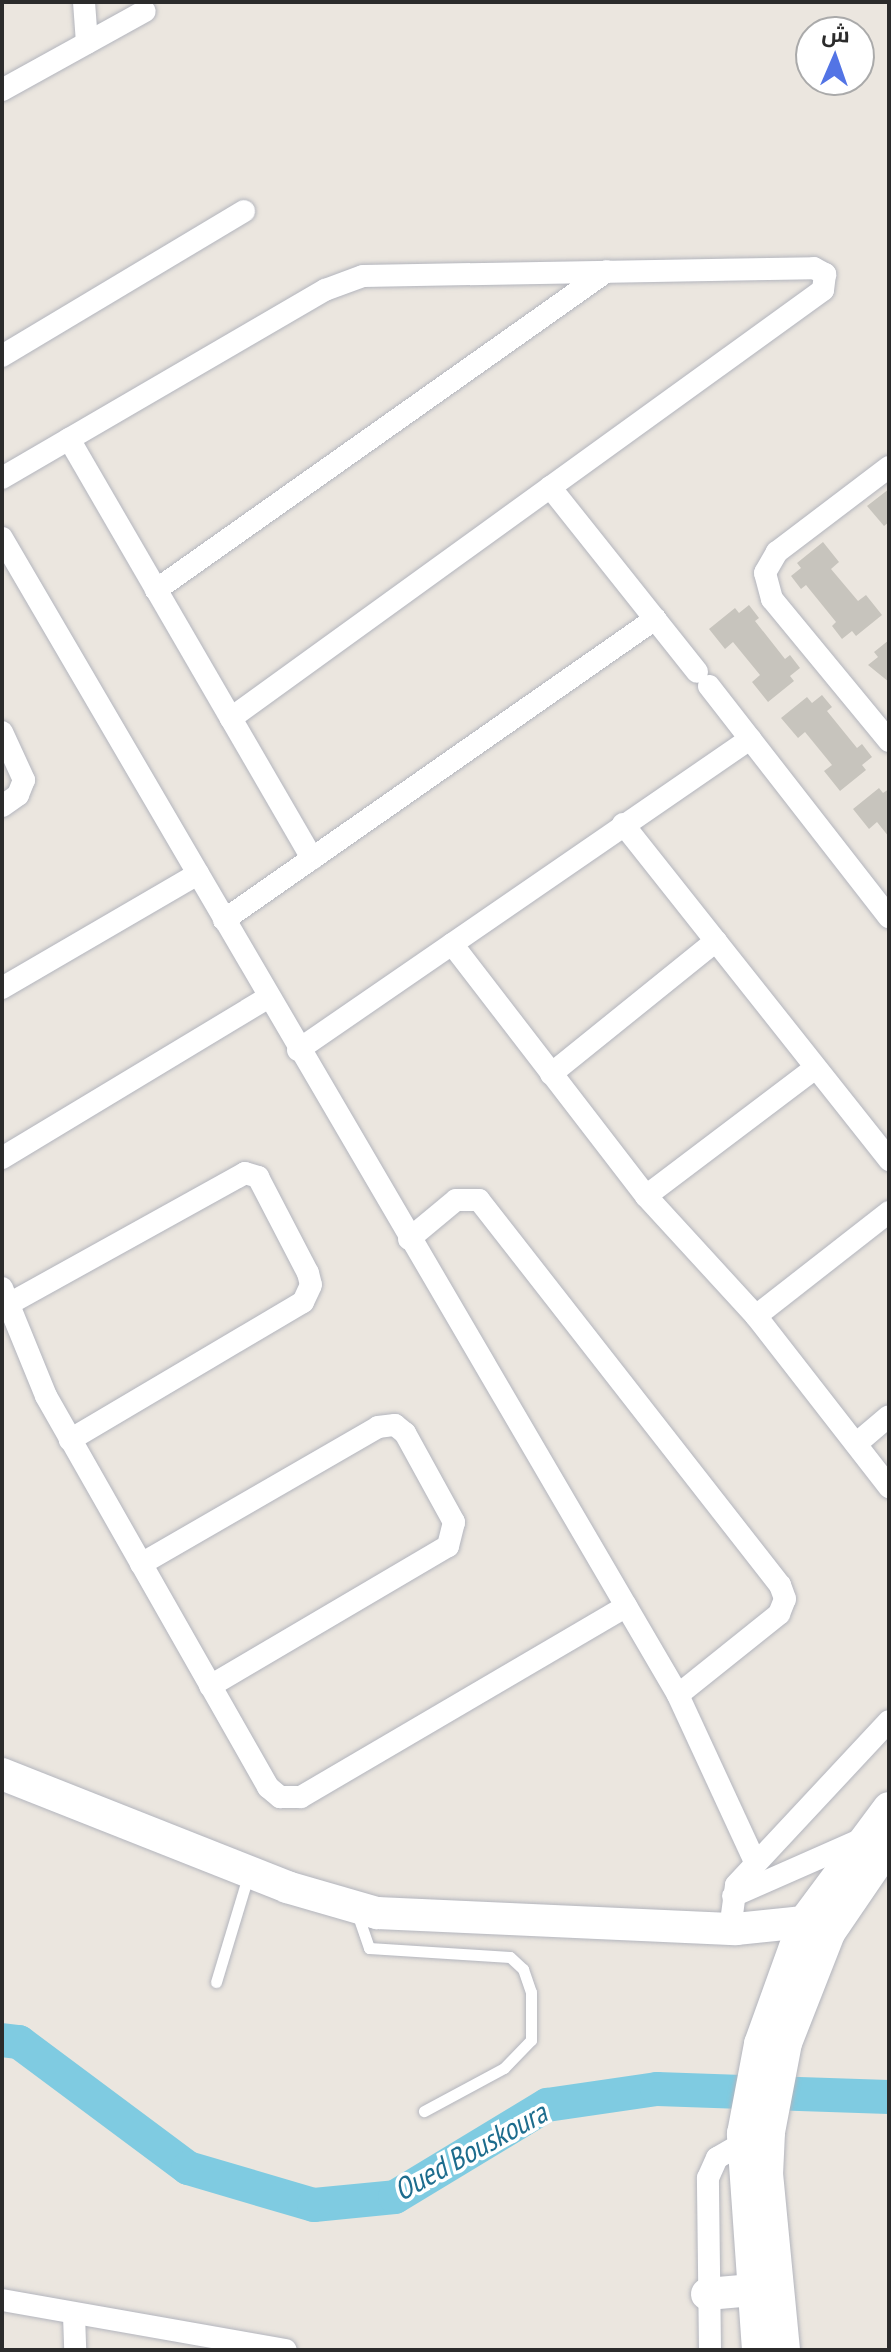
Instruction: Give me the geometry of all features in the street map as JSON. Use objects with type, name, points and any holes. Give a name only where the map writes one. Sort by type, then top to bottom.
[{"type":"main road","points":[[2,1774],[249,1871],[356,1908],[397,1915],[733,1929],[816,1927]]},
{"type":"main road","points":[[758,2350],[743,2143],[759,2107],[773,2044],[800,1962],[816,1927],[876,1842],[889,1808]]},
{"type":"main road","points":[[733,1929],[800,1962]]},
{"type":"main road","points":[[759,2107],[784,2350]]},
{"type":"main road","points":[[707,2294],[753,2290]]},
{"type":"street","points":[[84,2],[87,43]]},
{"type":"street","points":[[2,90],[145,11]]},
{"type":"street","points":[[2,356],[244,211]]},
{"type":"street","points":[[2,478],[350,279],[376,274],[814,268],[822,271],[827,282],[231,718]]},
{"type":"street","points":[[156,590],[607,271]]},
{"type":"street","points":[[69,439],[312,859]]},
{"type":"street","points":[[889,467],[777,552],[765,573],[772,599],[889,741]]},
{"type":"street","points":[[550,487],[889,917]]},
{"type":"street","points":[[2,538],[298,1050],[678,1695],[755,1862]]},
{"type":"street","points":[[224,920],[655,619]]},
{"type":"street","points":[[2,732],[24,780],[18,795],[2,806]]},
{"type":"street","points":[[298,1050],[750,739]]},
{"type":"street","points":[[623,824],[889,1160]]},
{"type":"street","points":[[2,988],[198,874]]},
{"type":"street","points":[[551,1074],[716,941]]},
{"type":"street","points":[[452,944],[646,1196],[756,1316],[889,1487]]},
{"type":"street","points":[[2,1158],[269,997]]},
{"type":"street","points":[[646,1196],[815,1068]]},
{"type":"street","points":[[70,1440],[303,1302],[311,1285],[308,1273],[258,1177],[245,1173],[5,1296],[35,1377],[70,1440],[268,1787],[294,1799],[626,1606]]},
{"type":"street","points":[[409,1239],[461,1197],[484,1205],[780,1585],[785,1599],[779,1614],[678,1695]]},
{"type":"street","points":[[756,1316],[889,1212]]},
{"type":"street","points":[[856,1444],[889,1416]]},
{"type":"street","points":[[141,1564],[378,1427],[395,1425],[405,1433],[452,1516],[454,1535],[448,1546],[210,1686]]},
{"type":"street","points":[[733,1929],[733,1896],[755,1862],[889,1721]]},
{"type":"street","points":[[733,1896],[876,1842]]},
{"type":"street","points":[[710,2350],[708,2178],[717,2158],[743,2143]]},
{"type":"street","points":[[2,2300],[286,2350]]},
{"type":"street","points":[[74,2315],[75,2350]]},
{"type":"lane","points":[[216,1982],[249,1871]]},
{"type":"lane","points":[[356,1908],[369,1948],[510,1957],[523,1969],[531,1992],[531,2040],[504,2068],[424,2111]]},
{"type":"building","points":[[889,489],[889,522],[884,526],[867,506]]},
{"type":"building","points":[[823,542],[839,562],[831,569],[858,601],[866,595],[882,615],[856,636],[852,631],[842,639],[832,626],[836,622],[806,585],[801,589],[791,576],[801,568],[797,563]]},
{"type":"building","points":[[749,605],[759,618],[755,621],[785,659],[790,655],[800,668],[790,676],[794,681],[768,702],[752,682],[760,675],[733,642],[725,649],[709,629],[735,608],[739,613]]},
{"type":"building","points":[[889,640],[889,682],[868,665],[878,657],[874,652]]},
{"type":"building","points":[[822,695],[832,707],[827,711],[857,748],[862,744],[872,757],[862,765],[866,770],[840,791],[824,771],[832,765],[805,732],[798,738],[781,718],[807,697],[812,703]]},
{"type":"building","points":[[879,788],[883,793],[889,789],[889,837],[877,822],[869,829],[853,809]]},
{"type":"waterway","name":"Oued Bouskoura","points":[[2,2040],[19,2042],[188,2168],[314,2205],[395,2197],[547,2105],[657,2089],[889,2097]]}]
